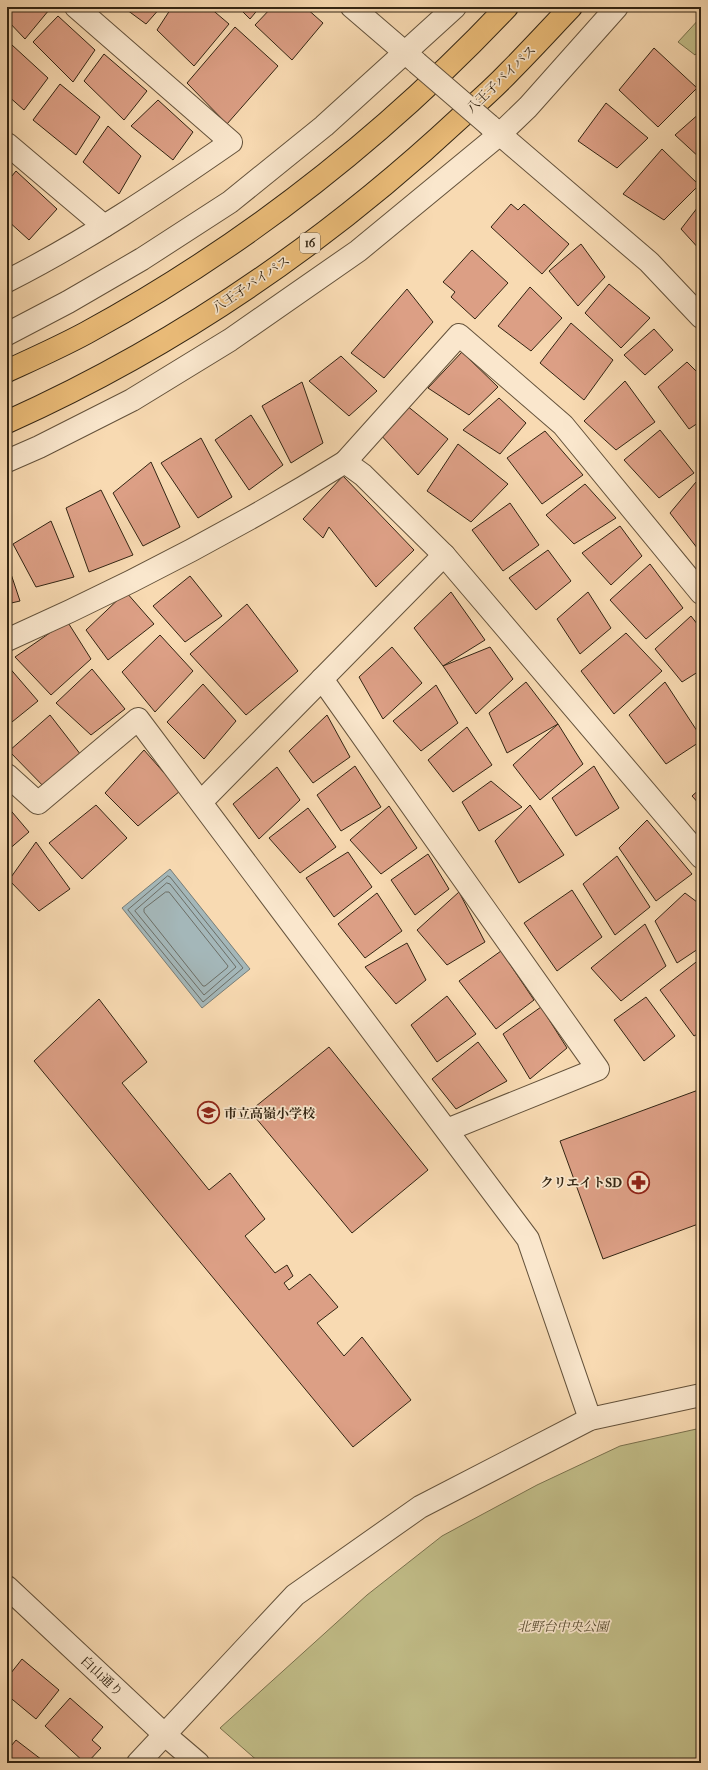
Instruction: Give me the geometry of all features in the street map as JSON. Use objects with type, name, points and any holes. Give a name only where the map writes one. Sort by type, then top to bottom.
[{"type":"highway","points":[[7,371],[85,334],[153,294],[248,231],[348,156],[403,108],[477,39],[506,7]]},
{"type":"highway","name":"八王子バイパス","points":[[7,422],[108,373],[181,331],[274,270],[379,190],[434,142],[510,72],[571,7]]},
{"type":"street","points":[[7,281],[38,265],[104,226],[169,185],[231,142],[76,7]]},
{"type":"street","points":[[352,7],[649,262],[701,317]]},
{"type":"street","points":[[7,334],[68,302],[142,259],[230,202],[324,126],[412,58],[455,7]]},
{"type":"street","points":[[7,461],[39,447],[132,400],[230,340],[358,252],[494,129],[528,107],[617,7]]},
{"type":"street","points":[[7,144],[104,226]]},
{"type":"street","points":[[7,640],[127,584],[220,536],[345,462],[459,335],[563,425],[701,593]]},
{"type":"street","points":[[345,462],[363,475],[444,555],[701,857]]},
{"type":"street","points":[[201,802],[444,555]]},
{"type":"street","points":[[322,679],[598,1069],[447,1130]]},
{"type":"street","points":[[7,775],[38,803],[138,719],[528,1238],[590,1419]]},
{"type":"street","points":[[138,1763],[295,1595],[420,1507],[590,1419],[701,1395]]},
{"type":"street","name":"白山通り","points":[[7,1587],[164,1734],[198,1763]]},
{"type":"green space","points":[[701,17],[701,48],[695,55],[678,42]]},
{"type":"green space","name":"北野台中央公園","points":[[701,1428],[701,1763],[260,1763],[220,1728],[367,1595],[442,1536],[537,1485],[620,1446]]},
{"type":"water","points":[[170,869],[250,969],[202,1008],[122,908]]},
{"type":"building","points":[[7,7],[46,7],[49,10],[25,39],[7,20]]},
{"type":"building","points":[[123,7],[161,7],[146,24]]},
{"type":"building","points":[[172,7],[209,7],[229,24],[194,66],[157,30]]},
{"type":"building","points":[[238,7],[260,7],[250,19]]},
{"type":"building","points":[[272,7],[305,7],[323,23],[292,60],[255,25]]},
{"type":"building","points":[[58,16],[95,50],[73,82],[33,42]]},
{"type":"building","points":[[235,27],[278,66],[227,124],[187,83]]},
{"type":"building","points":[[12,45],[48,78],[24,110],[7,95],[7,51]]},
{"type":"building","points":[[654,48],[697,88],[658,127],[619,90]]},
{"type":"building","points":[[104,54],[147,91],[124,120],[84,81]]},
{"type":"building","points":[[60,84],[100,117],[76,155],[33,120]]},
{"type":"building","points":[[158,100],[193,132],[173,160],[131,126]]},
{"type":"building","points":[[606,103],[648,138],[617,168],[578,141]]},
{"type":"building","points":[[701,112],[701,159],[675,135]]},
{"type":"building","points":[[108,126],[141,156],[119,194],[83,162]]},
{"type":"building","points":[[662,149],[699,185],[664,220],[623,194]]},
{"type":"building","points":[[16,171],[57,209],[29,240],[7,220],[7,182]]},
{"type":"building","points":[[701,203],[701,251],[681,229]]},
{"type":"building","points":[[511,204],[518,210],[524,204],[569,244],[542,274],[491,227]]},
{"type":"building","points":[[581,244],[605,277],[578,306],[549,271]]},
{"type":"building","points":[[472,250],[508,283],[475,319],[451,297],[455,292],[443,282]]},
{"type":"building","points":[[609,284],[650,318],[621,348],[585,313]]},
{"type":"building","points":[[530,287],[562,318],[531,351],[498,326]]},
{"type":"building","points":[[407,289],[433,322],[384,378],[351,353]]},
{"type":"building","points":[[571,323],[613,360],[584,400],[540,363]]},
{"type":"building","points":[[654,329],[673,350],[645,375],[624,355]]},
{"type":"building","points":[[462,352],[498,387],[469,415],[428,388]]},
{"type":"building","points":[[341,356],[377,391],[349,416],[309,381]]},
{"type":"building","points":[[687,362],[701,376],[701,421],[689,429],[658,387]]},
{"type":"building","points":[[625,381],[655,422],[616,450],[584,421]]},
{"type":"building","points":[[302,382],[323,443],[291,463],[262,406]]},
{"type":"building","points":[[499,398],[526,423],[500,454],[463,430]]},
{"type":"building","points":[[406,405],[448,439],[418,475],[378,432]]},
{"type":"building","points":[[251,415],[283,465],[249,490],[215,440]]},
{"type":"building","points":[[660,430],[694,473],[659,498],[624,460]]},
{"type":"building","points":[[545,431],[583,475],[542,504],[507,458]]},
{"type":"building","points":[[201,438],[232,497],[198,518],[161,463]]},
{"type":"building","points":[[458,444],[508,484],[471,522],[427,491]]},
{"type":"building","points":[[151,462],[180,527],[143,546],[113,493]]},
{"type":"building","points":[[343,476],[414,550],[376,587],[329,527],[323,538],[303,519]]},
{"type":"building","points":[[696,482],[701,487],[701,553],[670,513]]},
{"type":"building","points":[[585,484],[616,518],[574,544],[546,515]]},
{"type":"building","points":[[101,490],[133,555],[89,572],[66,508]]},
{"type":"building","points":[[510,503],[539,545],[503,571],[472,530]]},
{"type":"building","points":[[51,521],[74,577],[36,587],[13,544]]},
{"type":"building","points":[[620,526],[642,556],[611,585],[582,553]]},
{"type":"building","points":[[548,550],[571,581],[536,610],[509,578]]},
{"type":"building","points":[[7,562],[20,601],[7,604]]},
{"type":"building","points":[[650,564],[683,608],[646,639],[610,600]]},
{"type":"building","points":[[190,576],[222,616],[185,642],[153,606]]},
{"type":"building","points":[[126,592],[154,624],[108,660],[86,630]]},
{"type":"building","points":[[451,592],[485,640],[443,666],[414,628]]},
{"type":"building","points":[[588,592],[611,628],[580,654],[557,619]]},
{"type":"building","points":[[247,604],[298,671],[246,715],[190,654]]},
{"type":"building","points":[[691,616],[701,629],[701,670],[682,682],[655,649]]},
{"type":"building","points":[[67,621],[91,659],[51,695],[15,657]]},
{"type":"building","points":[[626,633],[662,671],[614,714],[581,671]]},
{"type":"building","points":[[160,635],[193,671],[155,712],[122,672]]},
{"type":"building","points":[[392,647],[422,683],[383,719],[359,677]]},
{"type":"building","points":[[490,647],[513,679],[476,714],[443,666]]},
{"type":"building","points":[[7,665],[38,701],[7,726]]},
{"type":"building","points":[[92,669],[125,709],[91,735],[56,703]]},
{"type":"building","points":[[526,682],[558,724],[507,753],[489,713]]},
{"type":"building","points":[[665,682],[701,737],[701,741],[666,764],[629,715]]},
{"type":"building","points":[[203,684],[236,721],[204,759],[167,722]]},
{"type":"building","points":[[436,685],[458,723],[421,751],[393,721]]},
{"type":"building","points":[[50,715],[81,755],[50,793],[9,751]]},
{"type":"building","points":[[327,715],[350,757],[313,783],[289,751]]},
{"type":"building","points":[[558,724],[583,764],[540,800],[513,765]]},
{"type":"building","points":[[467,727],[492,765],[453,792],[428,760]]},
{"type":"building","points":[[144,750],[180,791],[138,826],[105,793]]},
{"type":"building","points":[[355,766],[381,807],[341,831],[317,795]]},
{"type":"building","points":[[594,766],[619,808],[576,836],[552,798]]},
{"type":"building","points":[[277,767],[300,800],[259,839],[233,804]]},
{"type":"building","points":[[491,781],[522,807],[479,831],[462,802]]},
{"type":"building","points":[[701,788],[701,806],[692,796]]},
{"type":"building","points":[[96,805],[127,838],[82,879],[49,843]]},
{"type":"building","points":[[530,805],[564,855],[519,883],[495,841]]},
{"type":"building","points":[[7,806],[29,832],[7,851]]},
{"type":"building","points":[[389,806],[417,848],[381,874],[350,840]]},
{"type":"building","points":[[308,808],[336,847],[300,873],[269,838]]},
{"type":"building","points":[[647,820],[692,874],[656,901],[619,848]]},
{"type":"building","points":[[36,842],[70,889],[39,911],[9,880]]},
{"type":"building","points":[[348,852],[372,887],[334,917],[306,878]]},
{"type":"building","points":[[428,854],[449,889],[415,915],[391,880]]},
{"type":"building","points":[[617,856],[650,907],[615,935],[583,884]]},
{"type":"building","points":[[572,890],[602,937],[557,971],[524,923]]},
{"type":"building","points":[[459,892],[485,942],[447,965],[417,930]]},
{"type":"building","points":[[377,893],[402,931],[365,958],[338,924]]},
{"type":"building","points":[[685,893],[701,905],[701,947],[677,963],[655,921]]},
{"type":"building","points":[[645,924],[666,966],[621,1001],[591,968]]},
{"type":"building","points":[[407,943],[426,980],[396,1004],[365,967]]},
{"type":"building","points":[[501,951],[534,1000],[496,1029],[459,981]]},
{"type":"building","points":[[700,959],[701,1032],[694,1036],[660,990]]},
{"type":"building","points":[[447,996],[476,1034],[437,1062],[411,1025]]},
{"type":"building","points":[[646,997],[675,1036],[644,1061],[614,1020]]},
{"type":"building","points":[[99,999],[147,1062],[122,1083],[209,1190],[230,1173],[265,1219],[245,1236],[275,1273],[287,1265],[293,1276],[284,1283],[289,1290],[310,1274],[338,1307],[317,1323],[344,1356],[362,1337],[411,1400],[353,1447],[34,1061]]},
{"type":"building","points":[[541,1007],[567,1048],[530,1079],[503,1034]]},
{"type":"building","points":[[478,1042],[507,1081],[456,1109],[432,1079]]},
{"type":"building","points":[[329,1047],[428,1170],[352,1233],[250,1111]]},
{"type":"building","name":"クリエイトSD","points":[[701,1089],[701,1223],[603,1259],[560,1141]]},
{"type":"building","points":[[22,1659],[59,1690],[36,1719],[7,1695],[7,1678]]},
{"type":"building","points":[[70,1698],[103,1727],[92,1740],[101,1748],[87,1763],[85,1763],[45,1726]]},
{"type":"building","points":[[16,1740],[46,1763],[7,1763],[7,1751]]},
{"type":"place","name":"市立高嶺小学校","points":[[208,1113]]},
{"type":"place","name":"クリエイトSD","points":[[638,1182]]}]
